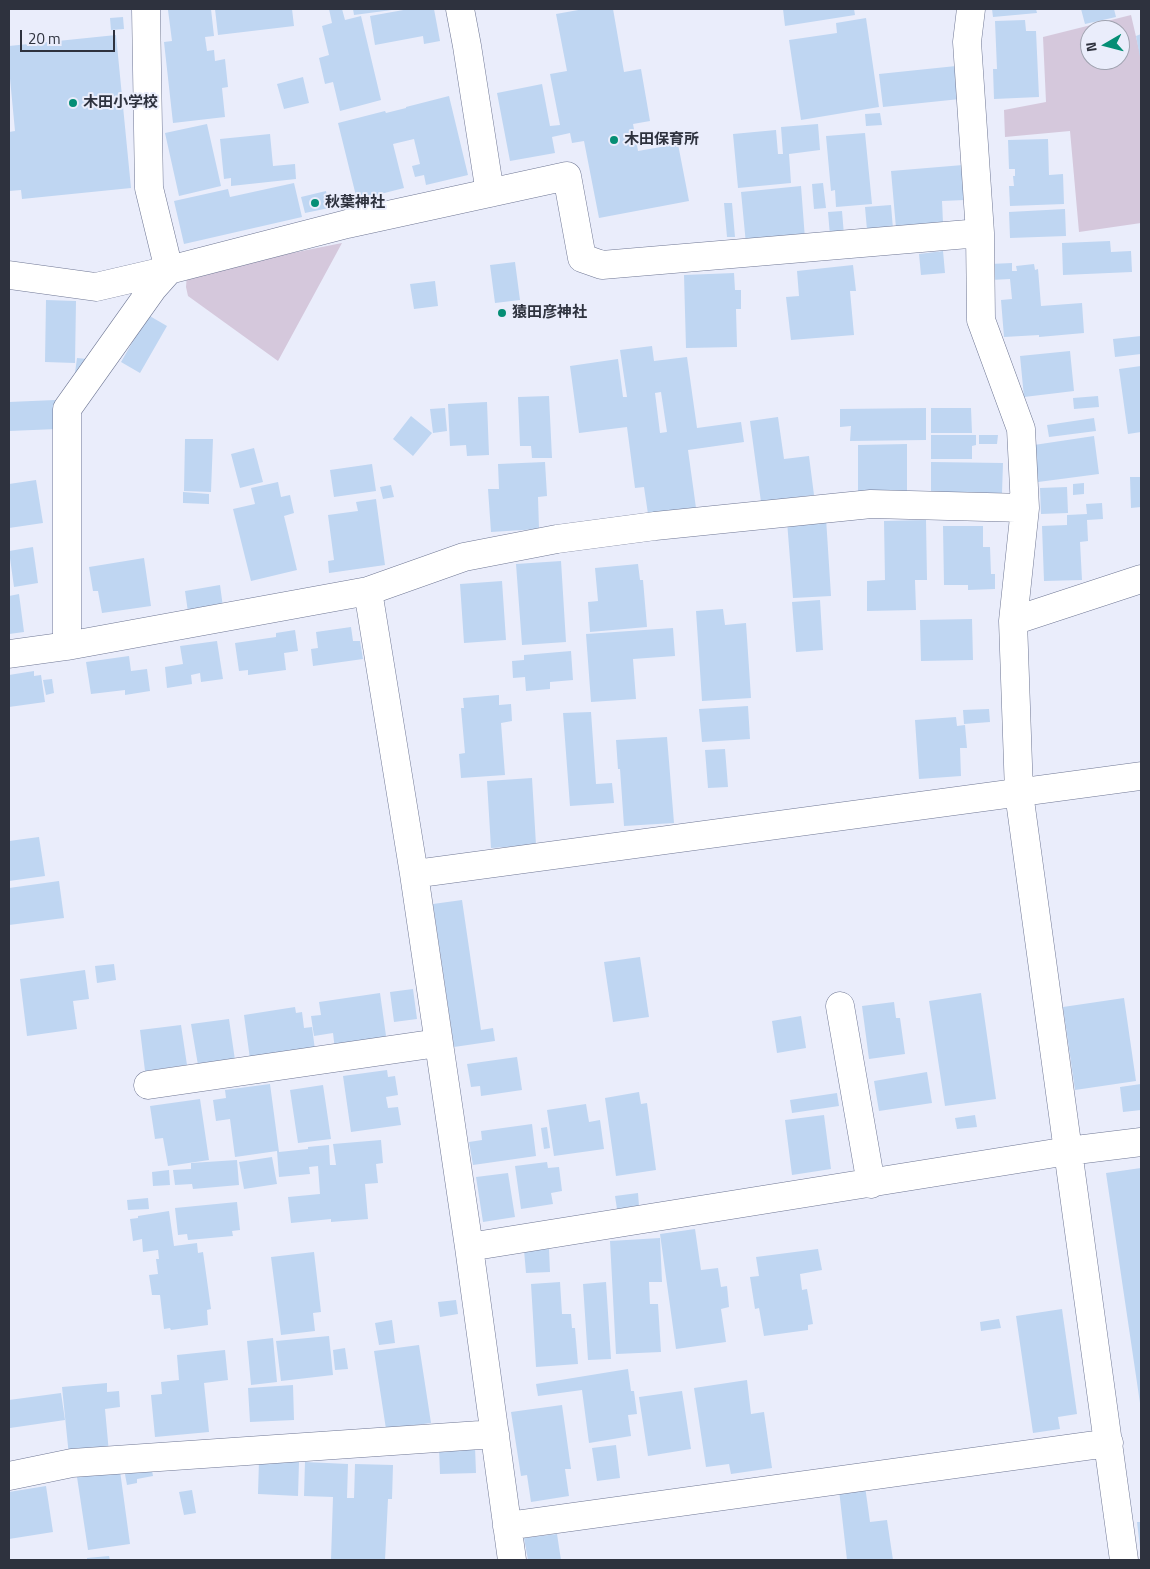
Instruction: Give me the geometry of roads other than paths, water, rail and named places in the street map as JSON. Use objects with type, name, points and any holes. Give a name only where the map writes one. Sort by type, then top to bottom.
[{"type":"street","points":[[146,9],[150,188],[169,270]]},
{"type":"street","points":[[460,9],[468,46],[490,193]]},
{"type":"street","points":[[971,9],[967,42],[980,233],[981,320],[1021,429],[1025,508],[1013,621],[1019,793],[1124,1560]]},
{"type":"street","points":[[9,275],[96,287],[347,224],[567,176],[582,258],[602,264],[980,233]]},
{"type":"street","points":[[67,646],[66,409],[153,288],[169,270]]},
{"type":"street","points":[[9,654],[67,646],[368,590],[464,557],[557,539],[655,526],[871,504],[1025,508]]},
{"type":"street","points":[[1013,621],[1141,579]]},
{"type":"street","points":[[368,590],[414,874],[469,1247],[512,1560]]},
{"type":"street","points":[[414,874],[1141,776]]},
{"type":"street","points":[[840,1006],[871,1184]]},
{"type":"street","points":[[148,1085],[438,1043]]},
{"type":"street","points":[[469,1247],[1068,1151],[1141,1142]]},
{"type":"street","points":[[9,1476],[72,1464],[495,1434]]},
{"type":"street","points":[[507,1526],[1109,1443]]},
{"type":"place","name":"木田小学校","points":[[73,103]]},
{"type":"place","name":"木田保育所","points":[[614,140]]},
{"type":"place","name":"秋葉神社","points":[[315,203]]},
{"type":"place","name":"猿田彦神社","points":[[502,313]]}]
